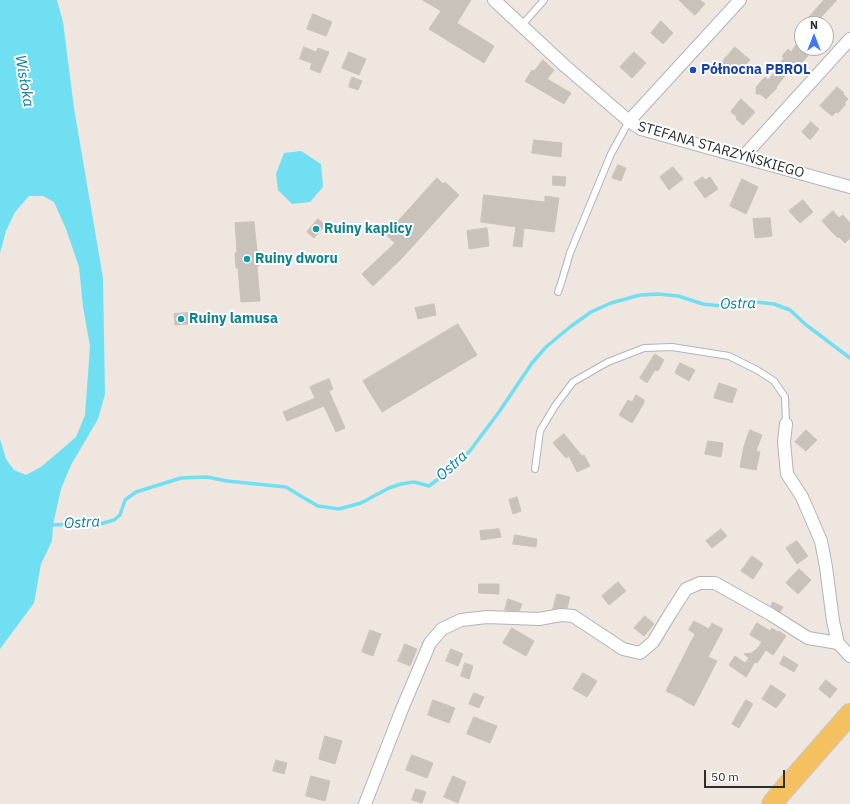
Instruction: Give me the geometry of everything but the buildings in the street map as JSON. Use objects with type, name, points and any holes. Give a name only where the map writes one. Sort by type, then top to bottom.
[{"type":"main road","points":[[772,804],[850,714]]},
{"type":"main road","points":[[787,804],[798,789],[850,732]]},
{"type":"street","name":"STEFANA STARZYŃSKIEGO","points":[[494,0],[628,122],[641,129],[850,187]]},
{"type":"street","points":[[628,122],[740,0]]},
{"type":"street","points":[[743,157],[850,39]]},
{"type":"street","points":[[786,424],[784,442],[787,474],[802,497],[821,541],[826,567],[832,621],[838,643],[850,656]]},
{"type":"street","points":[[365,804],[402,709],[430,643],[442,630],[461,620],[487,617],[539,619],[561,615],[572,616],[623,649],[640,653],[653,642],[686,588],[700,583],[715,583],[770,614],[808,638],[838,643]]},
{"type":"lane","points":[[521,26],[544,0]]},
{"type":"lane","points":[[558,292],[570,253],[611,154],[628,122]]},
{"type":"lane","points":[[535,469],[540,431],[555,406],[573,382],[608,362],[644,348],[672,347],[729,356],[757,370],[774,381],[785,397],[786,424]]},
{"type":"water","name":"Wisłoka","points":[[0,0],[57,0],[63,22],[74,108],[103,278],[105,394],[98,419],[71,465],[61,489],[53,525],[52,541],[41,564],[34,603],[0,649],[0,439],[6,459],[14,470],[26,475],[41,467],[76,437],[85,415],[90,346],[83,307],[79,267],[66,229],[54,202],[43,196],[29,196],[15,212],[6,231],[0,253]]},
{"type":"water","points":[[301,151],[321,164],[323,187],[310,202],[292,204],[278,190],[276,174],[284,153]]},
{"type":"waterway","name":"Ostra","points":[[50,525],[97,525],[114,520],[120,515],[125,500],[136,492],[181,478],[207,477],[227,481],[286,487],[318,506],[339,509],[361,503],[389,488],[401,484],[414,482],[429,486],[445,474],[469,452],[499,412],[532,363],[546,347],[591,312],[611,303],[640,295],[658,294],[678,296],[703,304],[722,306],[740,302],[774,304],[790,310],[805,324],[850,358]]},
{"type":"place","name":"Północna PBROL","points":[[693,70]]},
{"type":"place","name":"Ruiny kaplicy","points":[[316,229]]},
{"type":"place","name":"Ruiny dworu","points":[[247,259]]},
{"type":"place","name":"Ruiny lamusa","points":[[181,319]]}]
